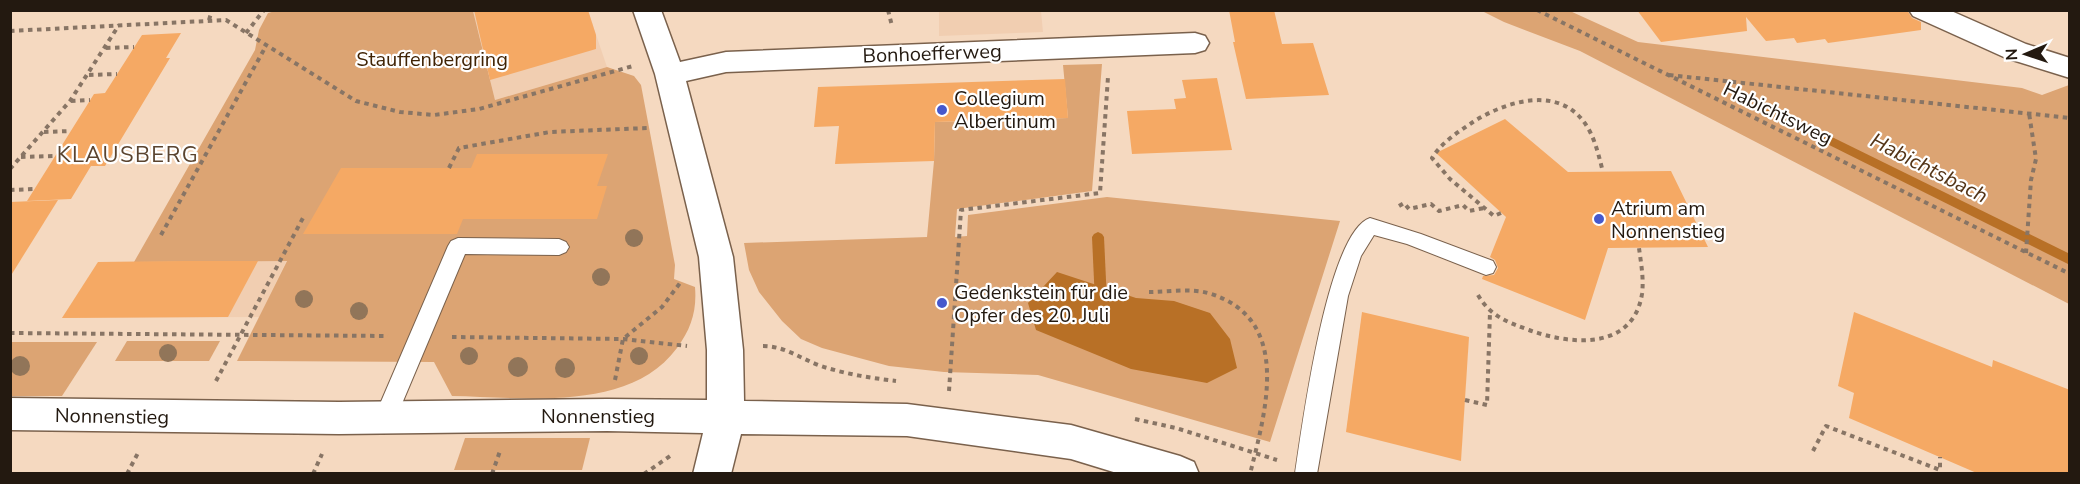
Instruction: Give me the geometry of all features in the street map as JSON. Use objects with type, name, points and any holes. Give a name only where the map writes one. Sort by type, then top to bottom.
[{"type":"street","points":[[646,10],[667,66],[716,257],[725,350],[726,417],[712,474]]},
{"type":"street","points":[[1923,10],[2016,51],[2070,68]]},
{"type":"street","name":"Bonhoefferweg","points":[[667,66],[1195,43]]},
{"type":"street","name":"Nonnenstieg","points":[[10,414],[385,418],[607,416],[907,420],[1071,442],[1180,474]]},
{"type":"lane","points":[[1305,474],[1335,305],[1352,252],[1364,232],[1370,226],[1390,231],[1477,264]]},
{"type":"lane","points":[[385,418],[458,246],[559,247]]},
{"type":"path","points":[[209,20],[212,10]]},
{"type":"path","points":[[246,33],[264,10]]},
{"type":"path","name":"Habichtsweg","points":[[1538,10],[2070,274]]},
{"type":"path","points":[[10,31],[226,20],[356,101],[400,112],[434,115],[479,109],[667,66]]},
{"type":"path","points":[[10,169],[70,101],[89,75],[119,25]]},
{"type":"path","points":[[161,234],[266,46]]},
{"type":"path","points":[[105,48],[134,47]]},
{"type":"path","points":[[89,75],[117,74]]},
{"type":"path","points":[[1665,75],[2070,118]]},
{"type":"path","points":[[951,374],[961,210],[1100,193],[1108,77]]},
{"type":"path","points":[[1501,213],[1494,216],[1450,179],[1432,158],[1438,146],[1456,133],[1484,115],[1516,100],[1538,99],[1556,104],[1580,117],[1596,146],[1603,172]]},
{"type":"path","points":[[70,101],[90,100]]},
{"type":"path","points":[[2026,253],[2031,180],[2036,159],[2029,113]]},
{"type":"path","points":[[449,168],[459,148],[550,132],[684,127]]},
{"type":"path","points":[[43,132],[71,131]]},
{"type":"path","points":[[21,157],[55,156]]},
{"type":"path","points":[[10,190],[34,189]]},
{"type":"path","points":[[1392,209],[1404,203],[1409,209],[1431,204],[1439,211],[1463,205],[1469,211],[1485,208]]},
{"type":"path","points":[[213,386],[304,216]]},
{"type":"path","points":[[1477,264],[1469,276],[1474,290],[1490,312],[1536,333],[1560,340],[1587,343],[1606,338],[1631,319],[1641,297],[1639,248]]},
{"type":"path","points":[[607,416],[623,339],[654,316],[672,298],[682,278],[716,257]]},
{"type":"path","points":[[1149,292],[1209,293],[1235,306],[1248,316],[1264,341],[1268,372],[1263,421],[1250,474]]},
{"type":"path","points":[[1465,400],[1487,405],[1490,312]]},
{"type":"path","points":[[10,333],[241,333],[623,339],[725,350]]},
{"type":"path","points":[[1814,451],[1826,426],[1940,472],[1940,457]]},
{"type":"shaded area","points":[[473,11],[588,11],[607,67],[495,100]]},
{"type":"shaded area","points":[[939,11],[1041,11],[1043,32],[939,36]]},
{"type":"shaded area","points":[[287,260],[259,317],[62,318],[98,262]]},
{"type":"shaded area","points":[[1057,272],[1136,298],[1174,301],[1210,313],[1230,339],[1237,368],[1207,383],[1131,369],[1036,330],[1028,303]]},
{"type":"green space","name":"Stauffenbergring","points":[[279,10],[473,11],[495,100],[607,67],[634,76],[641,85],[675,265],[674,279],[695,287],[692,319],[677,348],[656,369],[632,383],[603,392],[573,397],[542,398],[452,396],[434,362],[237,361],[287,261],[134,262],[255,50],[259,30],[268,13]]},
{"type":"green space","points":[[1482,11],[1570,11],[1638,42],[2022,88],[2042,95],[2069,85],[2069,304],[1580,51],[1504,22]]},
{"type":"green space","points":[[1102,64],[1092,191],[957,209],[955,237],[967,236],[968,215],[1107,197],[1340,221],[1270,442],[1038,375],[944,372],[889,366],[822,348],[801,339],[782,321],[759,292],[749,270],[744,243],[927,237],[935,122],[1068,118],[1063,65]]},
{"type":"green space","points":[[127,341],[220,341],[209,361],[115,361]]},
{"type":"green space","points":[[11,342],[97,342],[62,396],[11,396]]},
{"type":"green space","points":[[465,438],[590,438],[582,470],[454,470]]},
{"type":"building","points":[[474,10],[588,10],[596,35],[596,49],[490,80]]},
{"type":"building","points":[[1229,10],[1274,10],[1282,44],[1313,43],[1329,95],[1246,99],[1233,42],[1235,42]]},
{"type":"building","points":[[1637,10],[1907,10],[1912,18],[1921,22],[1921,30],[1828,43],[1825,39],[1797,43],[1794,38],[1766,41],[1746,17],[1747,31],[1661,42]]},
{"type":"building","points":[[181,33],[166,58],[170,58],[105,166],[91,166],[71,199],[27,201],[94,94],[105,93],[142,35]]},
{"type":"building","points":[[1217,78],[1232,150],[1132,154],[1127,111],[1176,109],[1174,99],[1186,98],[1182,80]]},
{"type":"building","name":"Collegium Albertinum","points":[[1065,79],[1068,118],[935,122],[934,161],[835,164],[839,126],[814,127],[818,87]]},
{"type":"building","name":"Atrium am Nonnenstieg","points":[[1505,119],[1568,172],[1671,171],[1708,247],[1608,248],[1585,320],[1482,279],[1483,276],[1494,275],[1498,268],[1495,260],[1490,257],[1506,217],[1436,153]]},
{"type":"building","points":[[477,154],[608,154],[597,186],[607,186],[597,219],[463,219],[457,234],[303,234],[341,168],[471,168]]},
{"type":"building","points":[[58,200],[10,277],[10,202]]},
{"type":"building","points":[[258,261],[228,317],[62,318],[98,262]]},
{"type":"building","points":[[1362,312],[1469,337],[1461,461],[1346,432]]},
{"type":"building","points":[[1854,312],[1992,367],[1993,360],[2070,390],[2070,474],[1979,474],[1849,418],[1854,393],[1838,386]]},
{"type":"waterway","name":"Habichtsbach","points":[[1771,111],[2070,260]]},
{"type":"waterway","points":[[1098,237],[1101,302]]},
{"type":"place","name":"Collegium Albertinum","points":[[942,110]]},
{"type":"place","name":"Atrium am Nonnenstieg","points":[[1599,219]]},
{"type":"place","name":"Gedenkstein für die Opfer des 20. Juli","points":[[942,303]]},
{"type":"district","name":"KLAUSBERG","points":[[128,154]]}]
